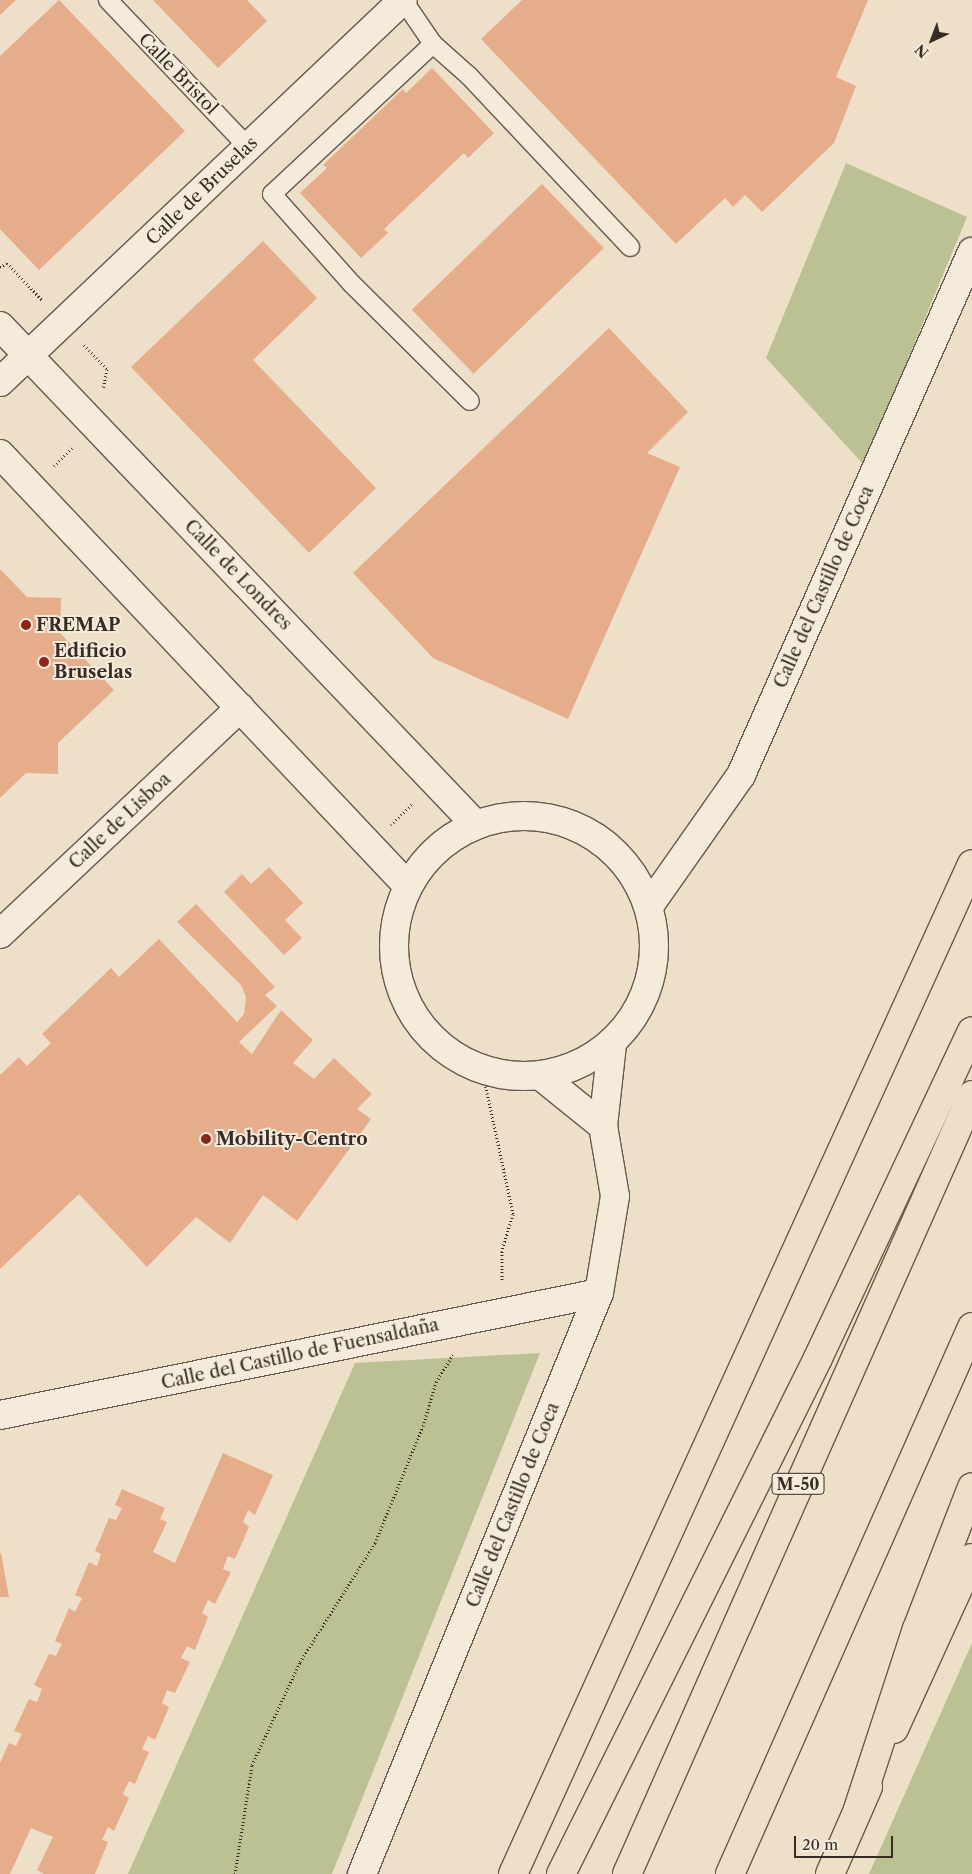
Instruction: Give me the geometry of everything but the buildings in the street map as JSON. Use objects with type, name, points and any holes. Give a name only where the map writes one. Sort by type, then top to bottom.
[{"type":"highway","points":[[513,1874],[971,865]]},
{"type":"highway","points":[[561,1874],[818,1358],[972,1031]]},
{"type":"highway","name":"M-50","points":[[627,1874],[972,1095]]},
{"type":"highway","points":[[730,1874],[972,1327]]},
{"type":"highway","points":[[858,1809],[917,1629],[972,1487]]},
{"type":"highway","points":[[830,1874],[972,1558]]},
{"type":"street","name":"Calle de Bruselas","points":[[0,382],[403,0]]},
{"type":"street","name":"Calle del Castillo de Coca","points":[[649,906],[741,775],[972,252]]},
{"type":"street","name":"Calle de Londres","points":[[0,326],[475,824]]},
{"type":"street","points":[[0,454],[407,885]]},
{"type":"street","name":"Calle de Lisboa","points":[[0,934],[240,708]]},
{"type":"street","points":[[517,814],[560,819],[598,838],[629,868],[649,906],[655,943],[651,980],[636,1015],[612,1044],[579,1066],[541,1076],[493,1074],[450,1054],[416,1021],[396,978],[393,930],[407,885],[435,848],[475,824],[517,814]]},
{"type":"street","name":"Calle del Castillo de Coca","points":[[362,1874],[599,1293],[615,1196],[603,1126],[612,1044]]},
{"type":"street","points":[[541,1076],[603,1126]]},
{"type":"street","name":"Calle del Castillo de Fuensaldaña","points":[[0,1415],[599,1293]]},
{"type":"lane","name":"Calle Bristol","points":[[108,0],[248,147]]},
{"type":"lane","points":[[403,0],[434,44],[469,76],[630,247]]},
{"type":"lane","points":[[434,44],[272,194],[352,284],[470,400]]},
{"type":"path","points":[[370,846],[435,781]]},
{"type":"path","points":[[482,1069],[513,1214],[502,1250],[503,1312]]},
{"type":"path","points":[[235,1874],[252,1765],[300,1662],[375,1542],[423,1426],[436,1382],[458,1351]]},
{"type":"green space","points":[[846,163],[967,217],[864,465],[766,358]]},
{"type":"green space","points":[[540,1353],[332,1874],[128,1874],[355,1363]]},
{"type":"green space","points":[[972,1643],[972,1874],[869,1874]]},
{"type":"place","name":"FREMAP","points":[[26,625]]},
{"type":"place","name":"Edificio Bruselas","points":[[44,662]]},
{"type":"place","name":"Mobility-Centro","points":[[206,1139]]}]
